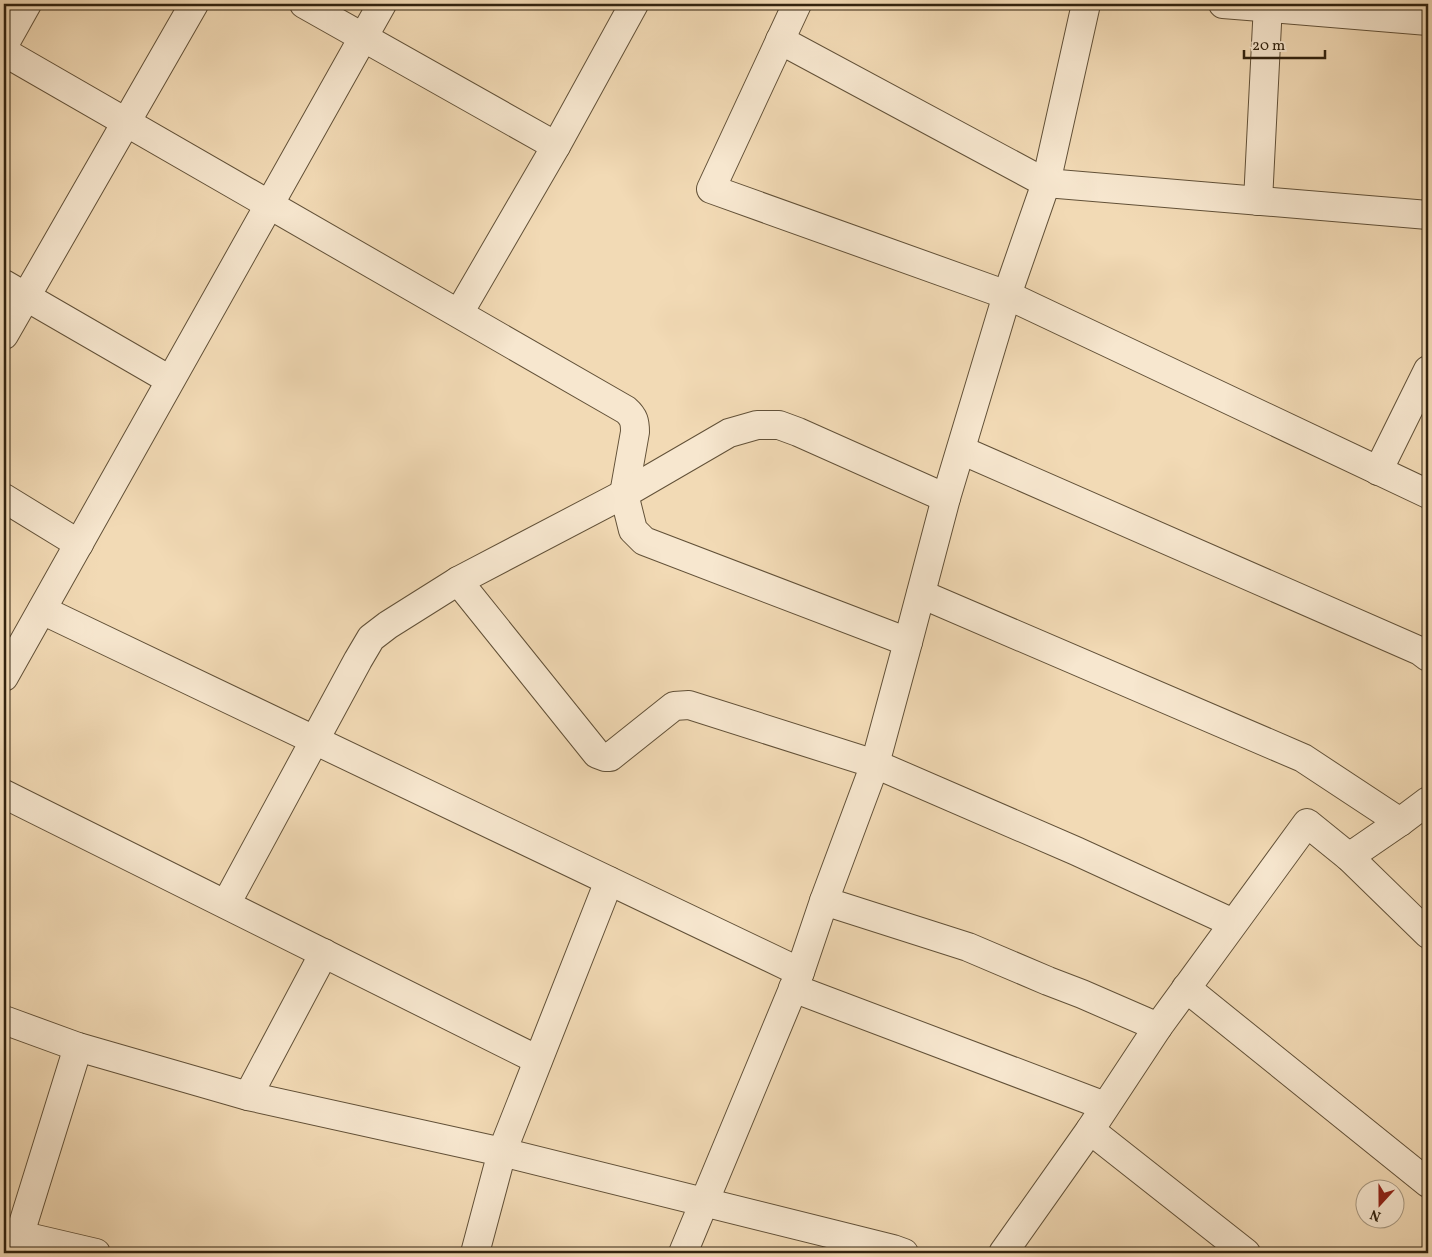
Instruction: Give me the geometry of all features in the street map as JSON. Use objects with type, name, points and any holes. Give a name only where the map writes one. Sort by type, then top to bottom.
[{"type":"street","points":[[4,45],[27,4]]},
{"type":"street","points":[[4,334],[15,290],[126,122],[194,4]]},
{"type":"street","points":[[304,4],[556,146]]},
{"type":"street","points":[[4,677],[382,4]]},
{"type":"street","points":[[459,314],[556,146],[634,4]]},
{"type":"street","points":[[796,4],[711,189],[1007,295],[1428,494]]},
{"type":"street","points":[[683,1253],[796,980],[874,764],[946,498],[1007,295],[1046,183],[1086,4]]},
{"type":"street","points":[[1223,4],[1268,6],[1428,21]]},
{"type":"street","points":[[1258,201],[1268,6]]},
{"type":"street","points":[[780,40],[1046,183],[1428,215]]},
{"type":"street","points":[[4,52],[626,410],[633,416],[635,432],[624,494],[633,530],[644,541],[908,642]]},
{"type":"street","points":[[15,290],[170,380]]},
{"type":"street","points":[[1378,471],[1428,370]]},
{"type":"street","points":[[226,904],[371,638],[388,625],[458,581],[624,494],[729,433],[757,425],[779,425],[798,432],[946,498]]},
{"type":"street","points":[[961,450],[1420,651],[1428,657]]},
{"type":"street","points":[[4,498],[79,544]]},
{"type":"street","points":[[458,581],[596,754],[610,757],[674,706],[689,705],[874,764],[1076,851],[1233,923]]},
{"type":"street","points":[[921,594],[1303,758],[1400,822]]},
{"type":"street","points":[[42,610],[609,881],[796,980],[1106,1106]]},
{"type":"street","points":[[4,794],[538,1060]]},
{"type":"street","points":[[1349,857],[1428,800]]},
{"type":"street","points":[[1003,1253],[1090,1130],[1158,1027],[1307,823],[1349,857],[1428,934]]},
{"type":"street","points":[[475,1253],[502,1152],[609,881]]},
{"type":"street","points":[[824,901],[968,947],[1158,1027]]},
{"type":"street","points":[[248,1096],[324,954]]},
{"type":"street","points":[[1186,988],[1428,1183]]},
{"type":"street","points":[[4,1020],[78,1047],[248,1096],[502,1152],[904,1253]]},
{"type":"street","points":[[78,1047],[16,1244],[96,1253]]},
{"type":"street","points":[[1090,1130],[1246,1253]]}]
